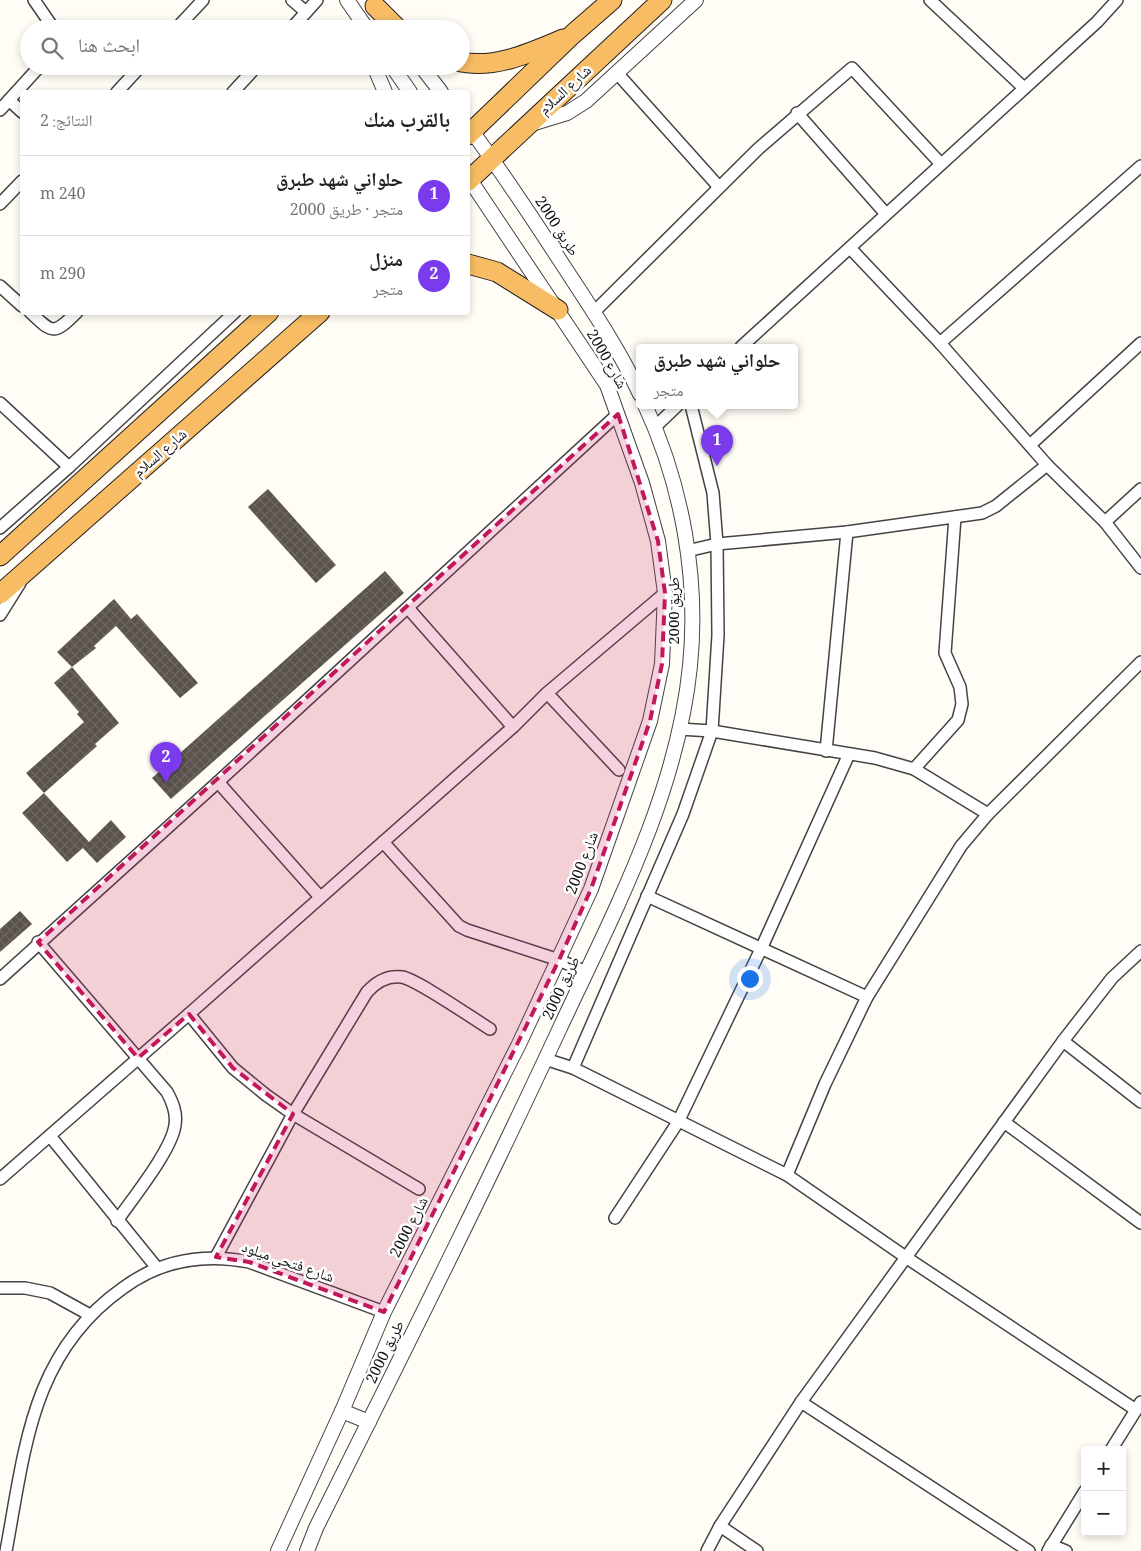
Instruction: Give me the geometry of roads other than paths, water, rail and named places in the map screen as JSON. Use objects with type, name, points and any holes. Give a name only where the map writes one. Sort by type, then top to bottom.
[{"type":"highway","points":[[470,130],[612,0]]},
{"type":"highway","name":"شارع السلام","points":[[470,177],[662,0]]},
{"type":"highway","points":[[372,3],[389,20]]},
{"type":"highway","points":[[470,62],[490,63],[509,59],[573,34]]},
{"type":"highway","points":[[470,265],[497,272],[558,310]]},
{"type":"highway","name":"شارع السلام","points":[[0,556],[266,315]]},
{"type":"highway","name":"شارع السلام","points":[[0,594],[317,315]]},
{"type":"street","points":[[34,0],[48,20]]},
{"type":"street","points":[[184,20],[203,0]]},
{"type":"street","points":[[292,0],[306,12]]},
{"type":"street","points":[[299,20],[317,0]]},
{"type":"street","points":[[528,125],[567,113],[586,101],[696,0]]},
{"type":"street","points":[[930,0],[1024,88]]},
{"type":"street","points":[[744,344],[1096,22],[1117,0]]},
{"type":"street","points":[[347,1],[354,20]]},
{"type":"street","points":[[347,1],[361,20]]},
{"type":"street","points":[[372,3],[385,20]]},
{"type":"street","points":[[594,312],[719,187],[797,113],[852,68],[941,164]]},
{"type":"street","points":[[617,73],[719,187]]},
{"type":"street","points":[[0,110],[32,75]]},
{"type":"street","points":[[119,90],[133,75]]},
{"type":"street","points":[[236,90],[249,75]]},
{"type":"street","points":[[378,75],[384,90]]},
{"type":"street","points":[[398,75],[409,90]]},
{"type":"street","points":[[428,75],[439,90]]},
{"type":"street","points":[[9,100],[20,110]]},
{"type":"street","points":[[797,113],[886,214]]},
{"type":"street","name":"طريق 2000","points":[[470,132],[491,159],[594,312],[624,361],[636,386]]},
{"type":"street","points":[[940,343],[1141,166]]},
{"type":"street","name":"شارع 2000","points":[[278,1551],[342,1411],[384,1312],[559,960],[590,888],[650,721],[662,664],[665,593],[658,541],[642,483],[607,385],[470,182]]},
{"type":"street","points":[[0,204],[20,183]]},
{"type":"street","points":[[850,248],[940,343],[1047,465],[1104,522],[1141,568]]},
{"type":"street","points":[[0,286],[20,304]]},
{"type":"street","points":[[33,315],[46,327],[54,329],[62,328],[74,315]]},
{"type":"street","points":[[1,525],[69,467],[232,315]]},
{"type":"street","points":[[1030,445],[1141,343]]},
{"type":"street","points":[[0,403],[69,467]]},
{"type":"street","name":"طريق 2000","points":[[307,1551],[316,1528],[545,1059],[655,817],[679,729],[690,667],[692,615],[687,551],[678,499],[655,427],[647,409]]},
{"type":"street","points":[[655,427],[674,409]]},
{"type":"street","points":[[573,1068],[683,814],[712,731],[718,635],[717,544],[713,493],[692,409]]},
{"type":"street","points":[[0,979],[38,942],[218,782],[618,414]]},
{"type":"street","points":[[687,551],[717,544],[847,532],[982,513],[996,506],[1047,465]]},
{"type":"street","points":[[1104,522],[1141,489]]},
{"type":"street","points":[[914,769],[958,720],[962,704],[960,687],[945,653],[956,518]]},
{"type":"street","points":[[826,750],[847,532]]},
{"type":"street","points":[[0,615],[28,569]]},
{"type":"street","points":[[0,1179],[513,727],[547,694],[665,593]]},
{"type":"street","points":[[408,608],[513,727]]},
{"type":"street","points":[[787,1175],[825,1084],[867,997],[960,846],[988,814],[1141,662]]},
{"type":"street","points":[[547,694],[619,770]]},
{"type":"street","points":[[679,729],[712,731],[875,758],[914,769],[988,814]]},
{"type":"street","points":[[615,1218],[678,1122],[761,949],[849,754]]},
{"type":"street","points":[[218,782],[320,898]]},
{"type":"street","points":[[383,842],[459,926],[559,960],[586,972]]},
{"type":"street","points":[[647,896],[867,997]]},
{"type":"street","points":[[38,942],[172,1100],[175,1127],[168,1144],[117,1221]]},
{"type":"street","points":[[707,1551],[720,1526],[801,1402],[1063,1041],[1112,978],[1141,951]]},
{"type":"street","points":[[216,1257],[293,1114],[367,992],[382,980],[395,977],[408,979],[490,1030]]},
{"type":"street","points":[[189,1014],[233,1068],[293,1114],[420,1189]]},
{"type":"street","points":[[1063,1041],[1141,1102]]},
{"type":"street","points":[[545,1059],[573,1068],[787,1175],[907,1258],[1138,1406],[1113,1446]]},
{"type":"street","points":[[1004,1122],[1141,1223]]},
{"type":"street","points":[[50,1136],[157,1268]]},
{"type":"street","name":"شارع فتحي ميلود","points":[[6,1551],[6,1525],[30,1426],[44,1385],[62,1350],[90,1315],[130,1283],[157,1268],[186,1259],[216,1257],[249,1262],[384,1312]]},
{"type":"street","points":[[0,1288],[25,1288],[50,1293],[90,1315]]},
{"type":"street","points":[[801,1402],[1028,1551]]},
{"type":"street","points":[[342,1411],[369,1422]]},
{"type":"street","points":[[1066,1551],[1050,1548],[1081,1498]]},
{"type":"street","points":[[720,1526],[757,1551]]},
{"type":"place","name":"حلواني شهد طبرق","points":[[717,466]]},
{"type":"place","name":"منزل","points":[[166,783]]}]
